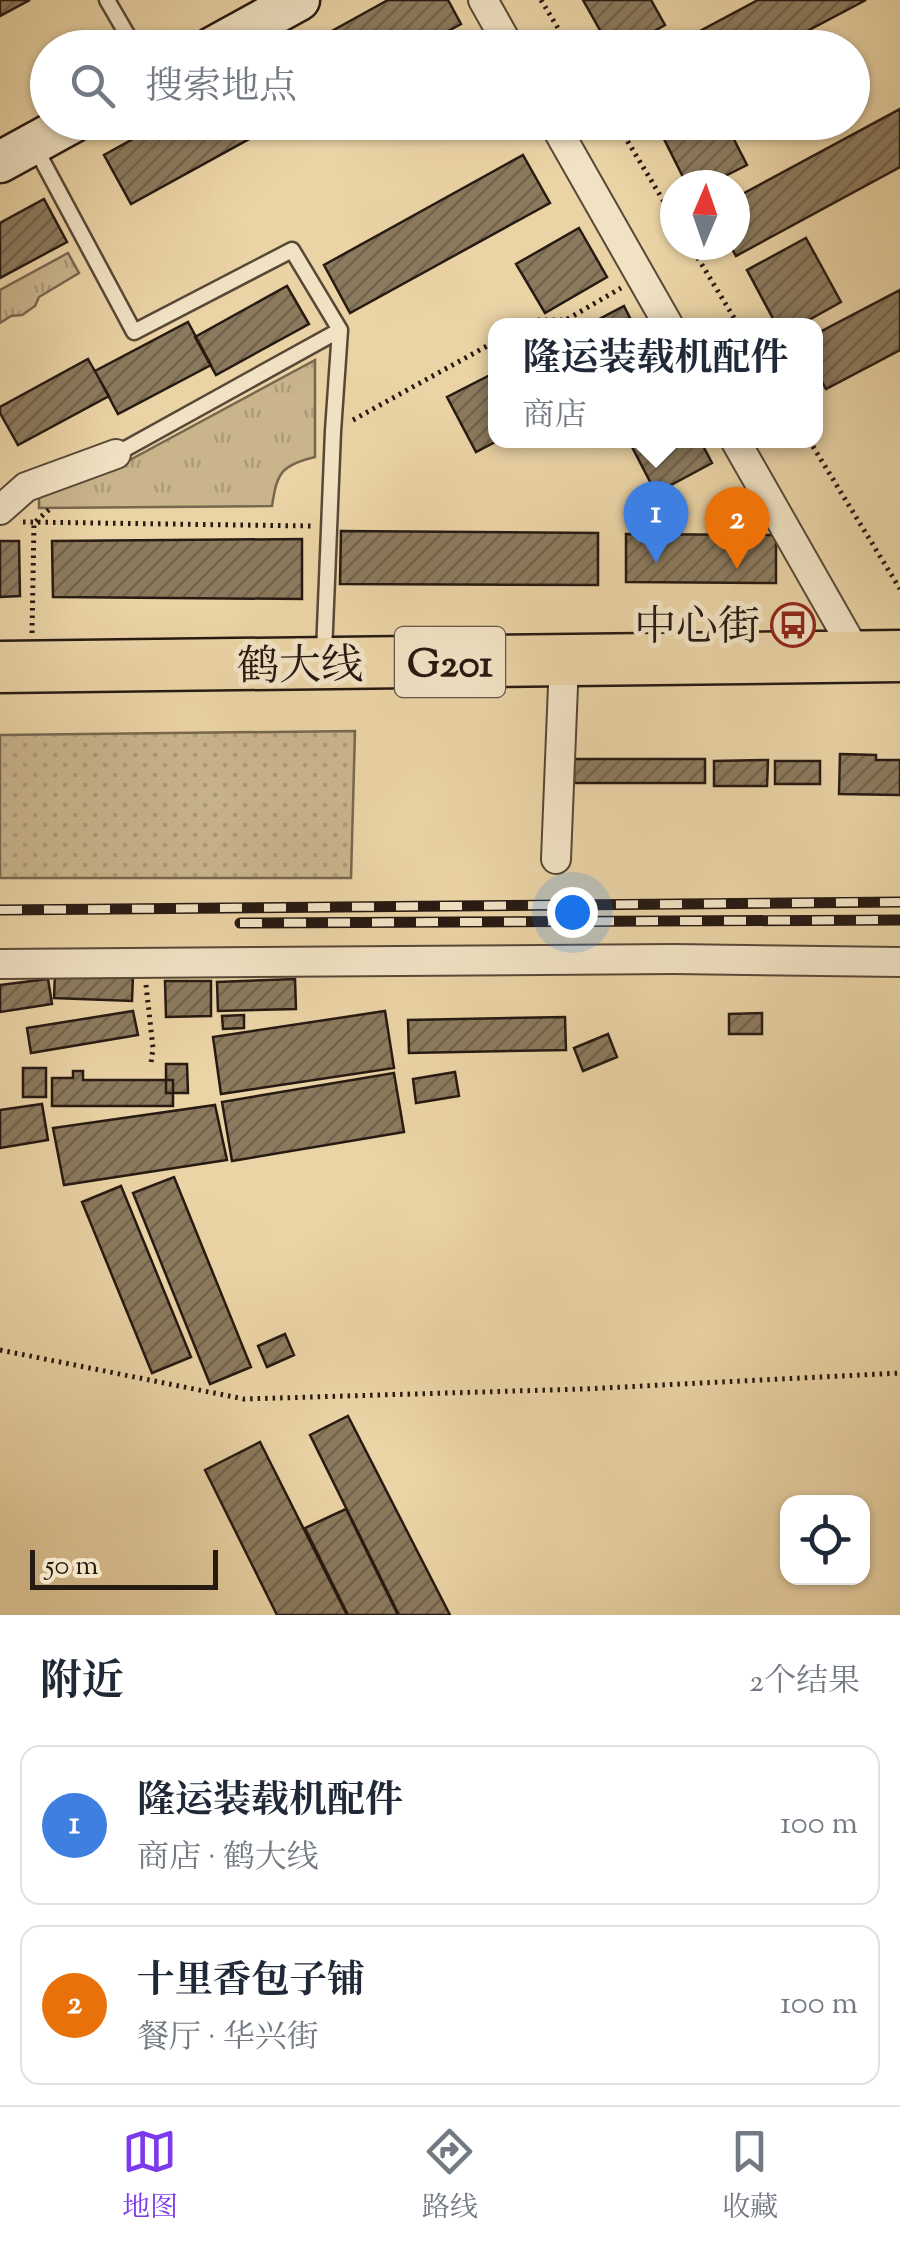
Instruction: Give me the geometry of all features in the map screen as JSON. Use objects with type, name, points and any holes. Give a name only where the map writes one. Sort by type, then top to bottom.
[{"type":"highway","name":"鹤大线","points":[[16,667],[879,656]]},
{"type":"street","points":[[245,30],[299,0]]},
{"type":"street","points":[[483,0],[500,30]]},
{"type":"street","points":[[16,153],[40,140]]},
{"type":"street","points":[[563,140],[665,318]]},
{"type":"street","points":[[740,448],[879,656]]},
{"type":"street","points":[[8,516],[26,486],[116,454]]},
{"type":"street","points":[[556,859],[564,660]]},
{"type":"street","points":[[0,964],[900,962]]},
{"type":"lane","points":[[108,0],[125,30]]},
{"type":"lane","points":[[16,153],[134,332],[292,250],[340,330],[324,664]]},
{"type":"lane","points":[[116,454],[340,330]]},
{"type":"path","points":[[541,0],[559,30]]},
{"type":"path","points":[[627,140],[660,195]]},
{"type":"path","points":[[699,260],[734,318]]},
{"type":"path","points":[[570,318],[642,277]]},
{"type":"path","points":[[333,431],[488,345]]},
{"type":"path","points":[[814,448],[900,590]]},
{"type":"path","points":[[16,667],[34,523],[61,500]]},
{"type":"path","points":[[8,516],[34,523],[330,526]]},
{"type":"path","points":[[143,963],[153,1048],[150,1063]]},
{"type":"path","points":[[0,1350],[244,1399],[583,1389],[900,1373]]},
{"type":"green space","points":[[68,253],[79,273],[39,297],[35,306],[22,315],[0,323],[0,290]]},
{"type":"green space","points":[[315,360],[315,457],[295,463],[283,472],[272,506],[39,508],[39,475],[113,469]]},
{"type":"green space","points":[[355,731],[351,878],[0,878],[0,735]]},
{"type":"building","points":[[0,0],[30,0],[0,16]]},
{"type":"building","points":[[388,0],[448,0],[461,24],[450,30],[334,30]]},
{"type":"building","points":[[583,0],[651,0],[665,25],[656,30],[600,30]]},
{"type":"building","points":[[758,0],[866,0],[809,30],[702,30]]},
{"type":"building","points":[[900,109],[900,167],[750,248],[750,190],[843,140],[870,140],[870,125]]},
{"type":"building","points":[[131,140],[247,140],[131,204],[104,155]]},
{"type":"building","points":[[664,140],[734,140],[747,165],[737,170],[680,170]]},
{"type":"building","points":[[523,155],[550,203],[350,313],[324,265]]},
{"type":"building","points":[[44,199],[67,242],[0,278],[0,223]]},
{"type":"building","points":[[579,228],[607,277],[545,313],[516,264]]},
{"type":"building","points":[[806,238],[841,302],[812,318],[773,318],[747,270]]},
{"type":"building","points":[[287,286],[309,324],[216,375],[195,337]]},
{"type":"building","points":[[900,290],[900,350],[826,389],[823,330]]},
{"type":"building","points":[[624,306],[630,318],[601,318]]},
{"type":"building","points":[[188,322],[211,365],[118,414],[95,371]]},
{"type":"building","points":[[88,359],[109,396],[18,445],[0,407]]},
{"type":"building","points":[[488,376],[488,446],[476,452],[447,397]]},
{"type":"building","points":[[633,448],[704,448],[712,463],[656,493]]},
{"type":"building","points":[[341,531],[598,533],[598,585],[340,584]]},
{"type":"building","points":[[626,534],[776,535],[776,583],[626,582]]},
{"type":"building","points":[[302,539],[302,599],[53,597],[52,541]]},
{"type":"building","points":[[0,541],[19,541],[20,596],[0,597]]},
{"type":"building","points":[[840,754],[900,760],[900,795],[839,794]]},
{"type":"building","points":[[574,759],[705,759],[705,783],[574,783]]},
{"type":"building","points":[[768,760],[767,786],[714,786],[714,761]]},
{"type":"building","points":[[775,761],[820,761],[820,784],[775,784]]},
{"type":"building","points":[[55,973],[133,975],[132,1001],[54,998]]},
{"type":"building","points":[[48,979],[52,1004],[0,1012],[0,985]]},
{"type":"building","points":[[295,979],[296,1009],[218,1011],[217,982]]},
{"type":"building","points":[[165,981],[211,981],[211,1016],[166,1017]]},
{"type":"building","points":[[133,1011],[138,1035],[31,1053],[27,1028]]},
{"type":"building","points":[[385,1011],[394,1068],[221,1094],[213,1037]]},
{"type":"building","points":[[762,1013],[762,1034],[729,1034],[729,1014]]},
{"type":"building","points":[[244,1015],[244,1028],[223,1029],[222,1016]]},
{"type":"building","points":[[565,1017],[566,1050],[409,1053],[408,1020]]},
{"type":"building","points":[[608,1034],[617,1057],[583,1071],[574,1048]]},
{"type":"building","points":[[166,1064],[187,1064],[188,1093],[166,1093]]},
{"type":"building","points":[[23,1068],[46,1068],[46,1097],[23,1097]]},
{"type":"building","points":[[73,1071],[83,1071],[83,1080],[173,1080],[173,1106],[52,1106],[52,1078],[73,1078]]},
{"type":"building","points":[[455,1072],[459,1096],[416,1103],[413,1079]]},
{"type":"building","points":[[394,1073],[404,1132],[232,1161],[222,1102]]},
{"type":"building","points":[[42,1104],[48,1140],[0,1148],[0,1110]]},
{"type":"building","points":[[215,1105],[227,1160],[64,1185],[53,1128]]},
{"type":"building","points":[[174,1177],[251,1367],[210,1384],[133,1193]]},
{"type":"building","points":[[121,1186],[191,1357],[152,1373],[82,1202]]},
{"type":"building","points":[[285,1334],[294,1355],[267,1367],[258,1346]]},
{"type":"building","points":[[348,1416],[450,1615],[399,1615],[310,1435]]},
{"type":"building","points":[[260,1442],[347,1615],[277,1615],[205,1470]]},
{"type":"building","points":[[346,1509],[398,1615],[348,1615],[305,1528]]},
{"type":"railway","points":[[0,910],[900,902]]},
{"type":"railway","points":[[240,923],[900,920]]},
{"type":"place","name":"隆运装载机配件","points":[[656,563]]},
{"type":"place","name":"十里香包子铺","points":[[737,569]]},
{"type":"place","name":"中心街","points":[[793,625]]}]
